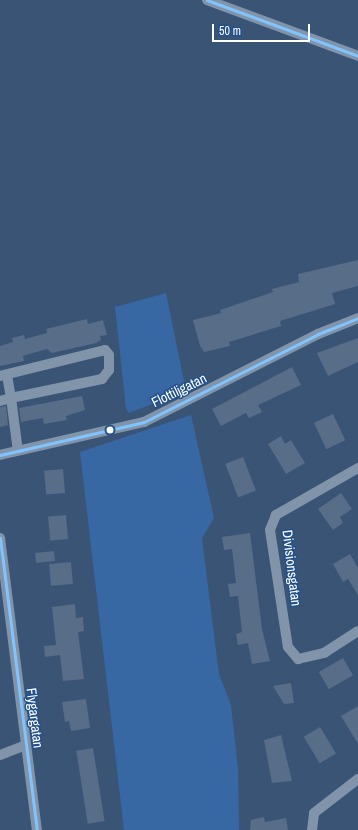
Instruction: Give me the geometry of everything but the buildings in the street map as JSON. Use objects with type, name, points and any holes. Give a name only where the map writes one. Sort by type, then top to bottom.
[{"type":"street","points":[[207,0],[358,56]]},
{"type":"street","name":"Flottiljgatan","points":[[0,455],[144,422],[318,334],[358,318]]},
{"type":"street","points":[[0,401],[11,398],[102,379],[109,370],[109,355],[106,350],[3,376],[11,398],[18,451]]},
{"type":"street","name":"Divisionsgatan","points":[[358,468],[276,515],[270,530],[288,647],[298,659],[324,653],[358,631]]},
{"type":"street","name":"Flygargatan","points":[[0,538],[4,605],[37,830]]},
{"type":"street","points":[[0,755],[24,746]]},
{"type":"street","points":[[312,830],[314,813],[358,779]]},
{"type":"shaded area","points":[[166,293],[186,391],[129,413],[126,409],[115,307]]},
{"type":"shaded area","points":[[191,415],[214,518],[202,538],[219,674],[231,705],[238,769],[239,830],[124,830],[80,452]]},
{"type":"transit line","points":[[207,0],[358,56]]},
{"type":"transit line","points":[[0,455],[144,422],[318,334],[358,318]]},
{"type":"transit line","points":[[0,538],[37,830]]}]
